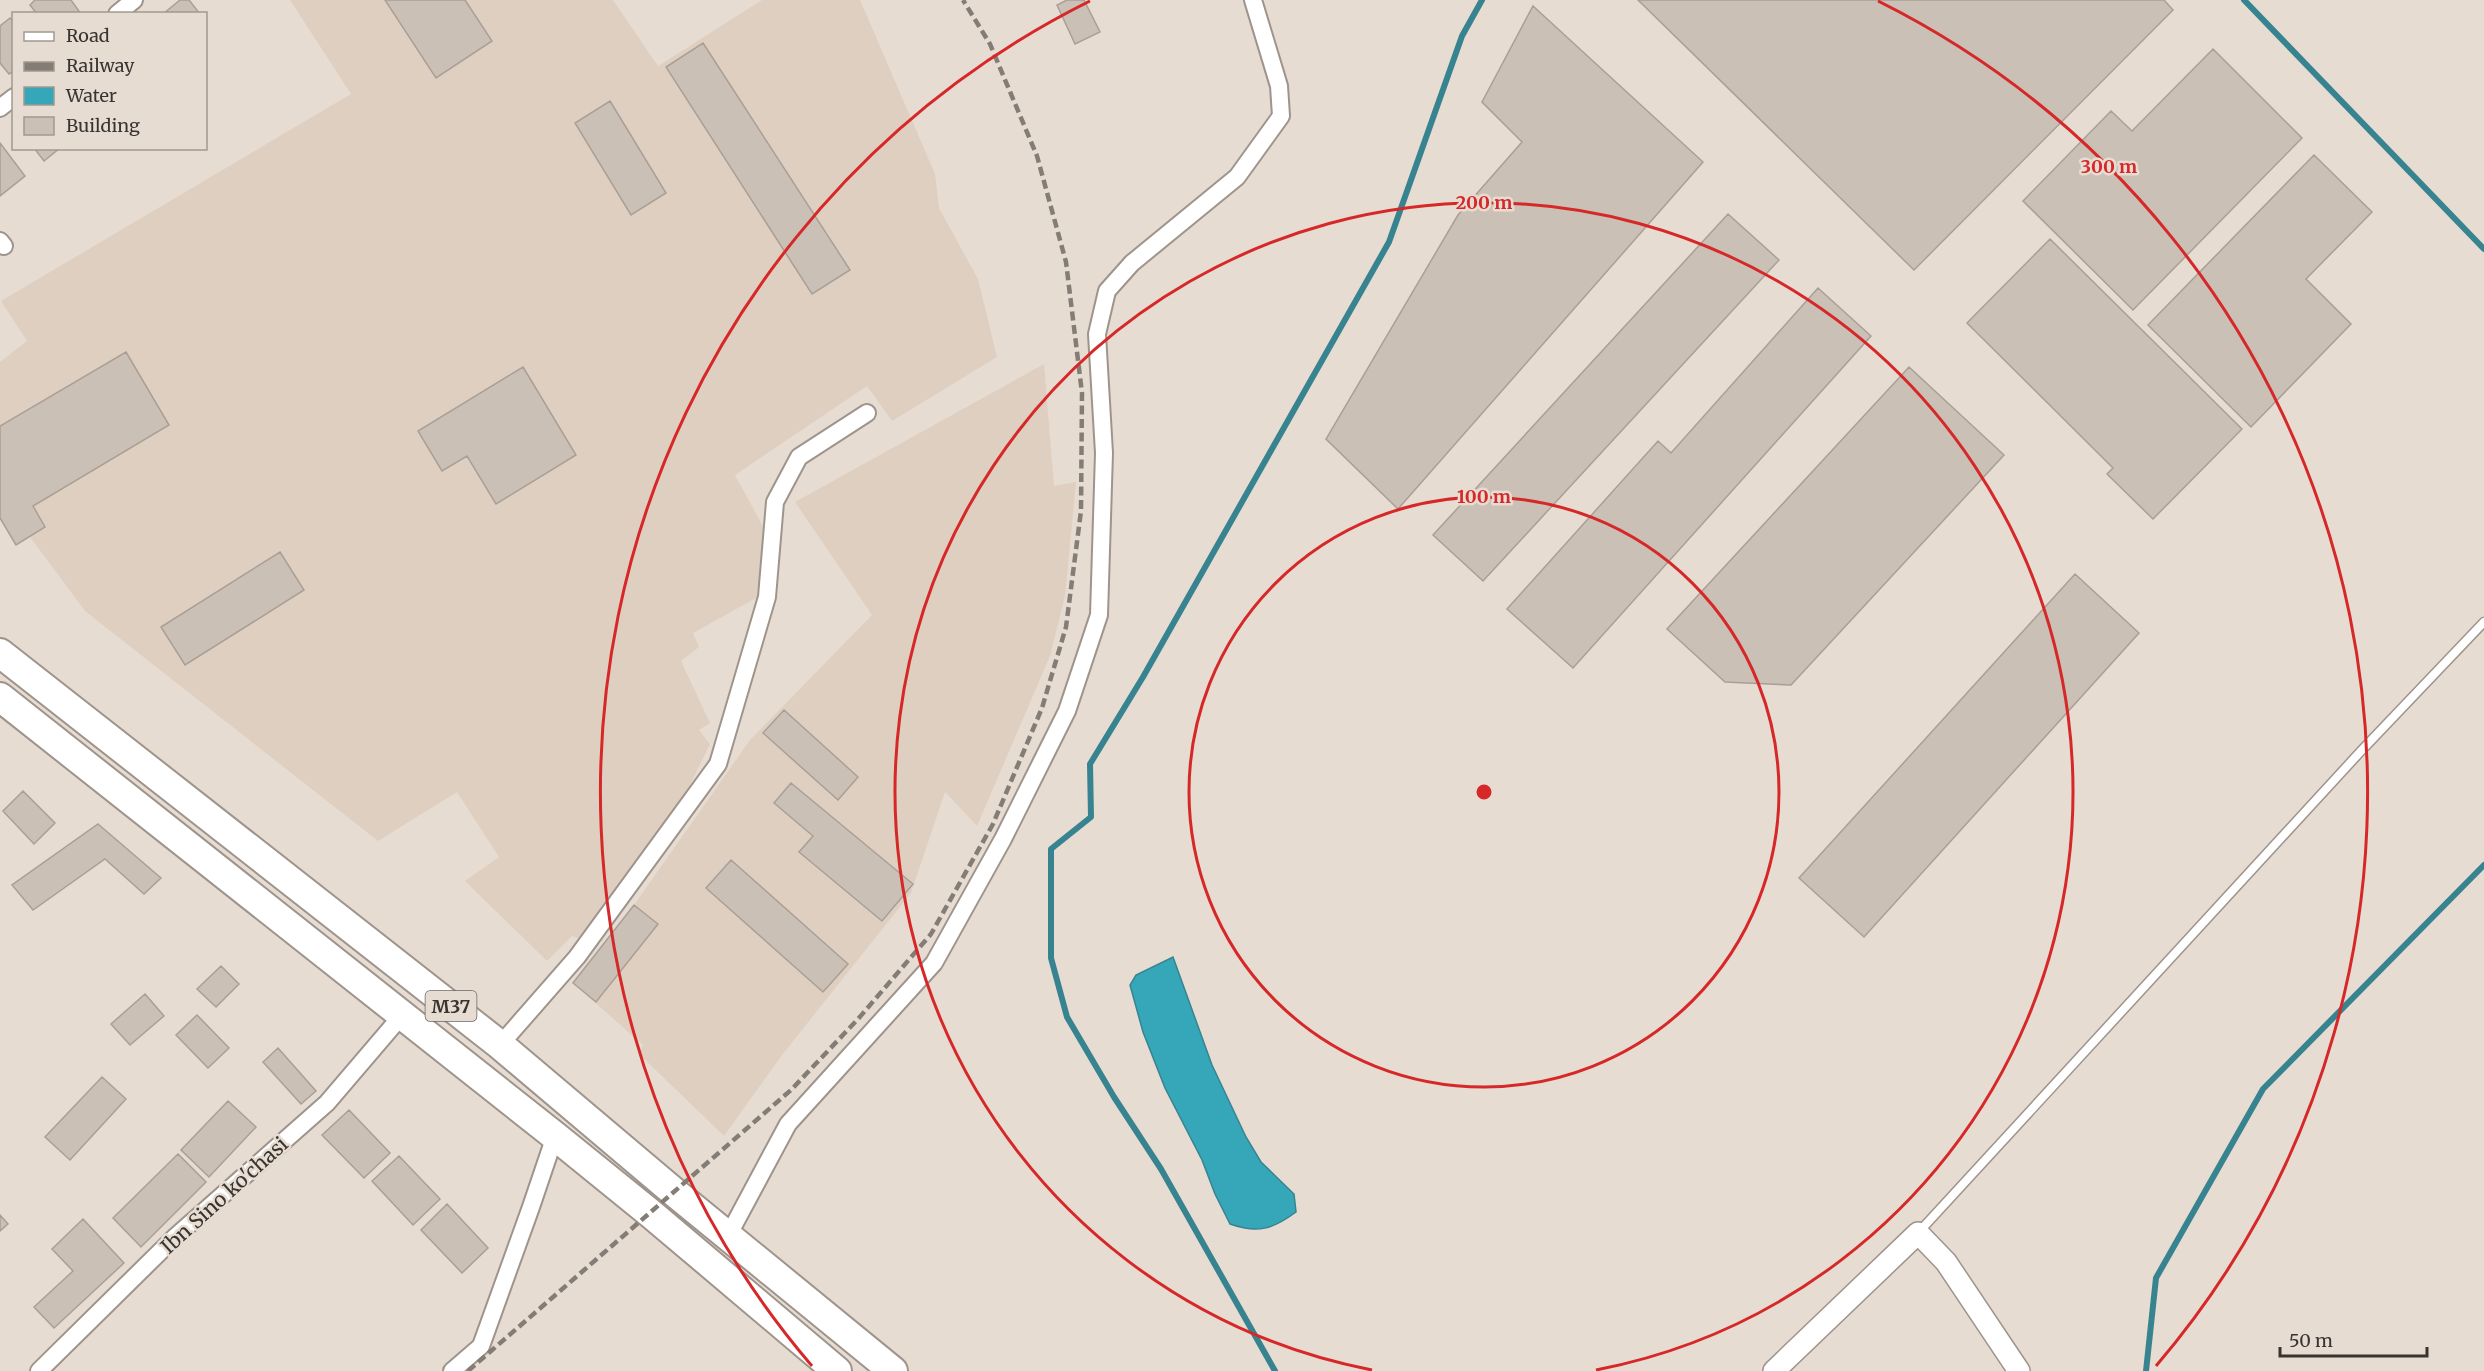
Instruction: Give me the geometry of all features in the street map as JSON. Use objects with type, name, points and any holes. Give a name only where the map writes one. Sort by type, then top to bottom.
[{"type":"highway","name":"M37","points":[[0,653],[500,1045],[893,1371]]},
{"type":"highway","name":"M37","points":[[0,697],[555,1136],[659,1220],[837,1371]]},
{"type":"highway","points":[[261,902],[280,872]]},
{"type":"street","points":[[119,12],[134,0]]},
{"type":"street","points":[[728,1236],[788,1124],[934,963],[1003,839],[1067,711],[1099,615],[1104,453],[1097,334],[1107,291],[1132,263],[1238,177],[1281,116],[1279,86],[1253,0]]},
{"type":"street","points":[[500,1045],[577,957],[718,764],[767,597],[775,502],[799,457],[867,413]]},
{"type":"street","name":"Ibn Sino ko'chasi","points":[[39,1371],[175,1237],[327,1103],[403,1014]]},
{"type":"street","points":[[452,1371],[481,1346],[555,1136]]},
{"type":"street","points":[[1774,1371],[1918,1233],[1946,1262],[2019,1371]]},
{"type":"lane","points":[[1918,1233],[2352,760],[2484,622]]},
{"type":"shaded area","points":[[290,0],[613,0],[658,66],[762,0],[860,0],[935,174],[939,208],[978,279],[997,357],[892,421],[867,386],[735,475],[766,532],[758,597],[693,633],[699,647],[681,661],[710,723],[699,730],[710,744],[686,793],[584,940],[572,936],[547,961],[465,881],[499,857],[457,792],[378,841],[85,611],[30,537],[16,545],[0,518],[0,362],[27,341],[1,301],[351,94]]},
{"type":"shaded area","points":[[1044,364],[1054,486],[1076,482],[1065,596],[1050,656],[977,826],[945,792],[911,893],[782,1055],[724,1136],[638,1053],[643,1045],[573,983],[634,905],[750,740],[872,615],[795,502]]},
{"type":"water","points":[[1173,957],[1212,1065],[1246,1137],[1261,1162],[1294,1194],[1296,1212],[1272,1226],[1249,1229],[1230,1224],[1202,1160],[1165,1088],[1143,1032],[1130,985],[1136,975]]},
{"type":"building","points":[[35,0],[71,0],[80,12],[35,12],[30,5]]},
{"type":"building","points":[[180,0],[189,0],[198,12],[165,12]]},
{"type":"building","points":[[385,0],[465,0],[492,41],[436,78]]},
{"type":"building","points":[[1067,0],[1084,0],[1100,32],[1075,44],[1057,5]]},
{"type":"building","points":[[1638,0],[2164,0],[2173,10],[1914,270]]},
{"type":"building","points":[[1533,6],[1703,162],[1398,509],[1326,439],[1458,215],[1522,142],[1482,102]]},
{"type":"building","points":[[10,18],[12,20],[12,72],[9,74],[0,63],[0,26]]},
{"type":"building","points":[[703,43],[850,270],[812,294],[666,67]]},
{"type":"building","points":[[2213,49],[2302,138],[2133,310],[2023,201],[2111,111],[2132,131]]},
{"type":"building","points":[[610,101],[666,193],[631,215],[575,123]]},
{"type":"building","points":[[0,143],[25,176],[0,196]]},
{"type":"building","points":[[36,150],[58,150],[44,161]]},
{"type":"building","points":[[2314,155],[2372,212],[2306,279],[2351,324],[2251,427],[2148,325]]},
{"type":"building","points":[[1728,214],[1779,260],[1483,581],[1433,535]]},
{"type":"building","points":[[2050,239],[2242,429],[2153,519],[2107,474],[2113,468],[1967,323]]},
{"type":"building","points":[[1818,288],[1871,336],[1573,668],[1507,609],[1658,441],[1671,453]]},
{"type":"building","points":[[126,352],[169,425],[33,506],[45,527],[16,545],[0,518],[0,426]]},
{"type":"building","points":[[523,367],[576,455],[496,504],[467,456],[442,471],[418,431]]},
{"type":"building","points":[[1909,367],[2004,455],[1791,685],[1725,682],[1667,629]]},
{"type":"building","points":[[280,552],[304,590],[185,665],[161,627]]},
{"type":"building","points":[[2075,574],[2139,633],[1864,937],[1799,878]]},
{"type":"building","points":[[784,710],[858,777],[838,800],[763,733]]},
{"type":"building","points":[[791,783],[913,884],[882,921],[799,852],[813,836],[774,803]]},
{"type":"building","points":[[23,791],[55,823],[34,844],[3,811]]},
{"type":"building","points":[[98,824],[161,878],[144,894],[105,859],[33,910],[12,885]]},
{"type":"building","points":[[731,860],[848,964],[823,992],[706,888]]},
{"type":"building","points":[[634,905],[658,924],[596,1002],[573,983]]},
{"type":"building","points":[[221,966],[239,984],[216,1007],[197,989]]},
{"type":"building","points":[[145,994],[164,1016],[130,1045],[111,1024]]},
{"type":"building","points":[[197,1015],[229,1048],[208,1068],[176,1035]]},
{"type":"building","points":[[278,1048],[316,1091],[301,1104],[263,1062]]},
{"type":"building","points":[[102,1077],[126,1099],[70,1160],[45,1137]]},
{"type":"building","points":[[228,1101],[256,1127],[209,1177],[181,1150]]},
{"type":"building","points":[[349,1110],[390,1153],[364,1178],[322,1135]]},
{"type":"building","points":[[178,1154],[206,1182],[141,1247],[113,1218]]},
{"type":"building","points":[[399,1156],[440,1199],[413,1225],[372,1181]]},
{"type":"building","points":[[447,1204],[488,1248],[462,1273],[421,1230]]},
{"type":"building","points":[[0,1215],[8,1224],[0,1231]]},
{"type":"building","points":[[83,1219],[124,1263],[54,1328],[34,1307],[73,1271],[52,1249]]},
{"type":"waterway","points":[[1275,1371],[1161,1169],[1114,1097],[1067,1017],[1051,958],[1051,849],[1091,817],[1090,764],[1143,677],[1389,242],[1462,36],[1482,0]]},
{"type":"waterway","points":[[2244,0],[2484,249]]},
{"type":"waterway","points":[[2146,1371],[2156,1278],[2263,1089],[2484,865]]},
{"type":"railway","points":[[468,1371],[791,1090],[858,1019],[931,934],[993,824],[1042,708],[1066,627],[1081,511],[1082,393],[1066,262],[1037,156],[990,44],[963,0]]}]
